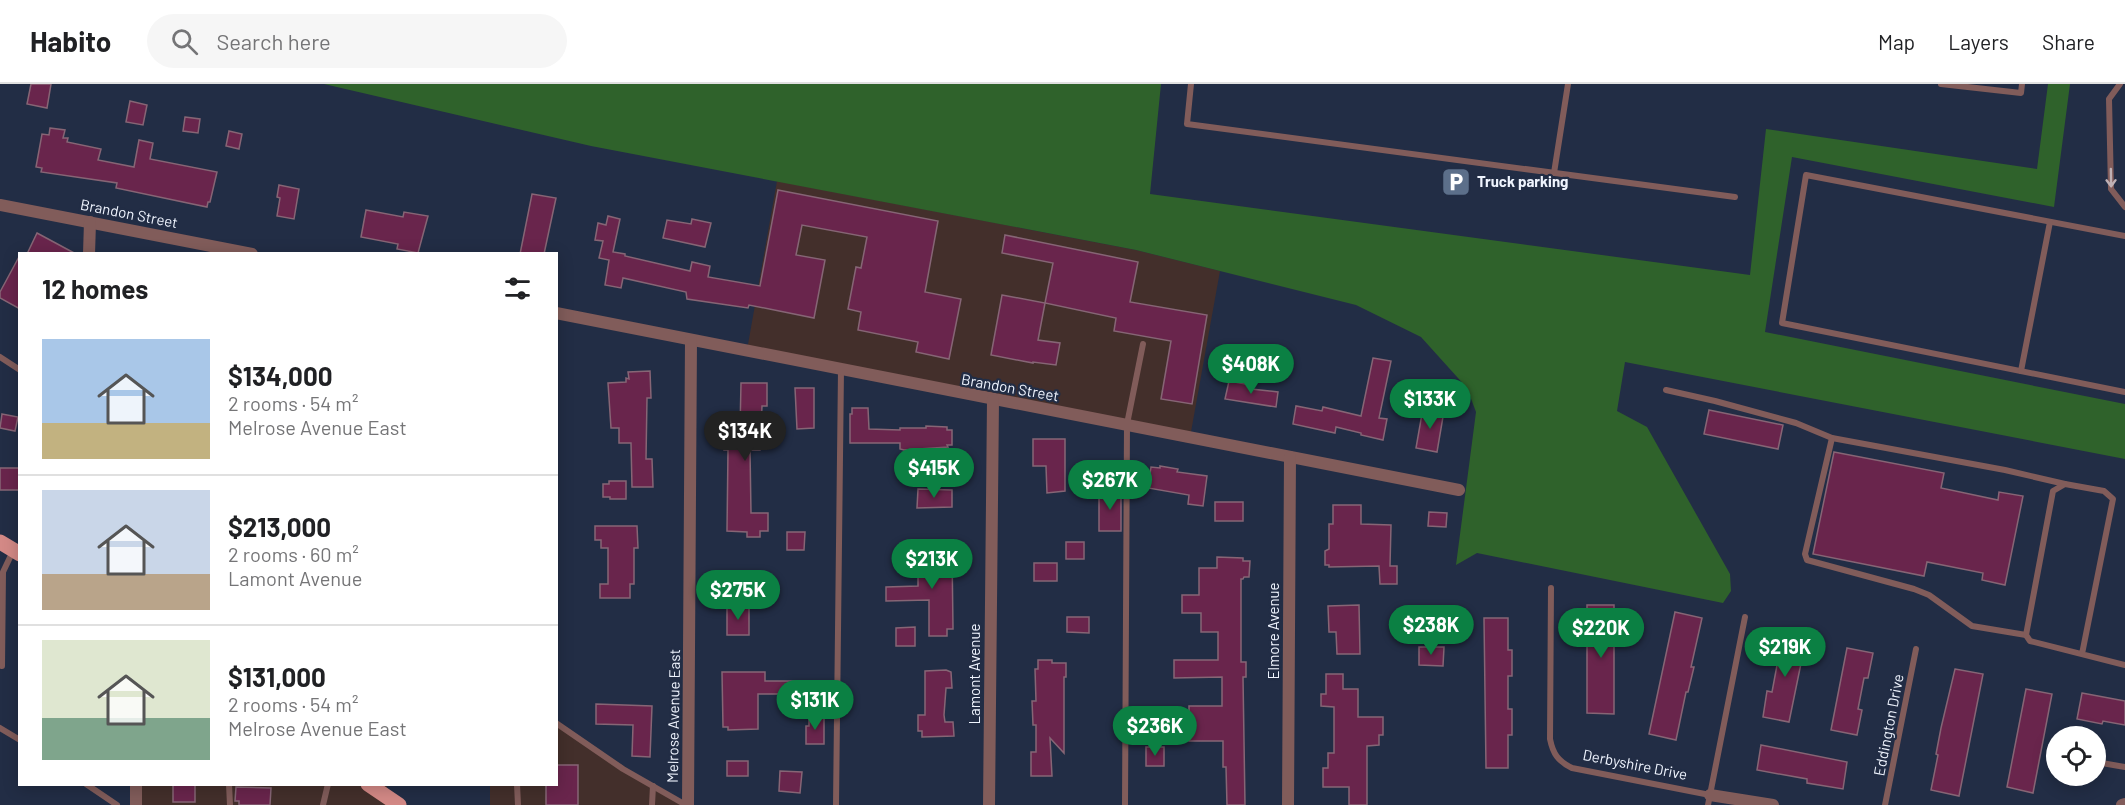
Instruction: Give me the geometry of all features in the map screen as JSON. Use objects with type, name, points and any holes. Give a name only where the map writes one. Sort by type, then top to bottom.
[{"type":"main road","points":[[371,786],[399,805]]},
{"type":"street","name":"Brandon Street","points":[[0,205],[242,252]]},
{"type":"street","points":[[89,252],[90,222]]},
{"type":"street","name":"Brandon Street","points":[[558,313],[1459,490]]},
{"type":"street","name":"Melrose Avenue East","points":[[687,805],[691,340]]},
{"type":"street","name":"Lamont Avenue","points":[[989,805],[993,400]]},
{"type":"street","name":"Elmore Avenue","points":[[1288,805],[1290,457]]},
{"type":"street","points":[[136,786],[136,805]]},
{"type":"street","name":"Derbyshire Drive","points":[[1709,800],[1773,805]]},
{"type":"lane","points":[[1191,84],[1187,124],[1735,197]]},
{"type":"lane","points":[[1554,172],[1568,84]]},
{"type":"lane","points":[[1941,84],[2021,93],[2022,84]]},
{"type":"lane","points":[[2120,84],[2109,99],[2111,189],[2125,207]]},
{"type":"lane","points":[[2125,236],[1806,176],[1782,323],[2125,392]]},
{"type":"lane","points":[[2020,371],[2050,222]]},
{"type":"lane","points":[[1125,805],[1127,424],[1143,344]]},
{"type":"lane","points":[[0,357],[18,369]]},
{"type":"lane","points":[[836,805],[841,370]]},
{"type":"lane","points":[[1666,390],[1796,423],[1832,438],[2104,491],[2113,499],[2082,654]]},
{"type":"lane","points":[[1832,438],[1805,554],[1807,560],[1914,589],[1929,595],[1972,626],[2026,635]]},
{"type":"lane","points":[[2065,484],[2054,491],[2026,635],[2030,641],[2125,665]]},
{"type":"lane","points":[[2,666],[1,576],[11,549]]},
{"type":"lane","name":"Derbyshire Drive","points":[[1551,588],[1550,739],[1553,751],[1560,762],[1572,768],[1709,800]]},
{"type":"lane","points":[[1709,800],[1745,617]]},
{"type":"lane","name":"Eddington Drive","points":[[1885,805],[1917,649]]},
{"type":"lane","points":[[558,724],[623,769],[687,805]]},
{"type":"lane","points":[[0,728],[18,740]]},
{"type":"lane","points":[[2106,764],[2125,767]]},
{"type":"lane","points":[[89,786],[117,805]]},
{"type":"lane","points":[[229,786],[230,805]]},
{"type":"lane","points":[[323,805],[328,786]]},
{"type":"lane","points":[[517,786],[518,805]]},
{"type":"lane","points":[[652,805],[653,786]]},
{"type":"shaded area","points":[[777,181],[1136,250],[1220,271],[1189,443],[747,350]]},
{"type":"shaded area","points":[[558,724],[684,805],[490,805],[490,786],[558,786]]},
{"type":"shaded area","points":[[136,786],[387,786],[387,796],[401,805],[135,805]]},
{"type":"green space","points":[[324,84],[1161,84],[1150,194],[1750,275],[1766,129],[2037,169],[2048,84],[2070,84],[2054,207],[1792,157],[1765,332],[2125,404],[2125,459],[1625,362],[1617,411],[1647,427],[1730,574],[1731,591],[1723,603],[1477,553],[1456,565],[1476,412],[1467,388],[1421,337],[1356,305],[1136,250],[591,146]]},
{"type":"building","points":[[31,84],[51,84],[47,108],[27,104]]},
{"type":"building","points":[[130,101],[147,105],[143,125],[126,122]]},
{"type":"building","points":[[185,117],[200,119],[198,133],[183,131]]},
{"type":"building","points":[[50,128],[65,130],[63,138],[68,138],[67,142],[101,149],[98,160],[134,167],[139,140],[153,143],[150,159],[217,172],[210,202],[207,207],[116,188],[117,183],[41,172],[42,168],[36,167],[42,134],[49,135]]},
{"type":"building","points":[[229,131],[242,134],[239,149],[226,146]]},
{"type":"building","points":[[279,185],[299,189],[294,219],[277,216],[280,198],[277,197]]},
{"type":"building","points":[[778,190],[938,221],[925,292],[961,299],[949,359],[916,352],[918,342],[858,330],[861,312],[848,309],[856,267],[861,268],[867,237],[802,225],[796,255],[825,260],[814,318],[749,305],[748,308],[687,299],[686,292],[623,278],[621,288],[605,285],[609,260],[599,258],[603,241],[595,240],[598,223],[606,225],[608,216],[620,219],[613,252],[690,271],[692,262],[710,266],[708,277],[760,286]]},
{"type":"building","points":[[532,194],[556,198],[544,252],[520,252]]},
{"type":"building","points":[[366,210],[403,217],[404,212],[428,216],[418,252],[397,249],[398,244],[361,237]]},
{"type":"building","points":[[692,219],[711,223],[705,247],[663,238],[667,220],[691,224]]},
{"type":"building","points":[[37,233],[72,252],[28,252]]},
{"type":"building","points":[[1005,235],[1138,262],[1130,302],[1207,315],[1192,404],[1161,399],[1171,341],[1114,331],[1116,318],[1045,303],[1053,263],[1002,253]]},
{"type":"building","points":[[18,259],[18,308],[0,298],[0,292]]},
{"type":"building","points":[[1002,295],[1045,303],[1038,340],[1060,343],[1056,365],[991,355]]},
{"type":"building","points":[[1373,358],[1391,361],[1379,418],[1387,419],[1383,440],[1336,427],[1335,433],[1293,424],[1296,406],[1322,411],[1323,407],[1361,416]]},
{"type":"building","points":[[650,371],[651,398],[647,398],[646,459],[652,459],[653,487],[632,487],[631,443],[619,443],[619,428],[611,428],[608,383],[626,382],[626,378],[629,379],[628,372]]},
{"type":"building","points":[[1229,381],[1251,385],[1251,389],[1278,392],[1276,407],[1225,399]]},
{"type":"building","points":[[741,383],[767,383],[767,406],[762,406],[760,450],[750,450],[751,513],[768,513],[768,531],[760,531],[760,537],[747,537],[747,532],[727,531],[728,450],[724,450],[724,430],[740,429]]},
{"type":"building","points":[[795,388],[814,388],[814,428],[797,429]]},
{"type":"building","points":[[852,408],[868,408],[869,429],[947,427],[947,430],[952,430],[952,445],[904,450],[900,449],[900,443],[850,443]]},
{"type":"building","points":[[1423,408],[1444,411],[1437,452],[1416,448]]},
{"type":"building","points":[[1709,410],[1783,425],[1778,449],[1704,434]]},
{"type":"building","points":[[2,414],[18,417],[15,431],[0,428]]},
{"type":"building","points":[[1033,439],[1065,439],[1065,491],[1047,493],[1046,466],[1033,466]]},
{"type":"building","points":[[1834,452],[1944,473],[1941,488],[1998,500],[1999,492],[2023,496],[2005,585],[1982,580],[1983,573],[1927,562],[1924,576],[1813,554]]},
{"type":"building","points":[[1160,466],[1178,469],[1177,472],[1207,476],[1203,506],[1188,504],[1189,495],[1148,488],[1151,467],[1160,468]]},
{"type":"building","points":[[0,468],[18,468],[18,490],[0,490]]},
{"type":"building","points":[[609,481],[626,481],[626,499],[603,497],[603,484],[609,484]]},
{"type":"building","points":[[918,489],[952,490],[952,507],[917,508]]},
{"type":"building","points":[[1099,491],[1121,492],[1121,531],[1099,531]]},
{"type":"building","points":[[1215,502],[1243,502],[1243,521],[1215,521]]},
{"type":"building","points":[[1333,505],[1361,505],[1361,524],[1391,525],[1390,566],[1397,566],[1397,584],[1380,584],[1379,566],[1329,567],[1325,565],[1325,551],[1329,549],[1329,524],[1333,524]]},
{"type":"building","points":[[1429,512],[1447,513],[1446,527],[1428,526]]},
{"type":"building","points":[[595,526],[637,526],[638,548],[634,548],[634,584],[630,584],[630,598],[600,598],[600,584],[608,584],[608,548],[601,548],[601,540],[595,540]]},
{"type":"building","points":[[787,532],[805,532],[804,550],[787,550]]},
{"type":"building","points":[[1066,542],[1084,542],[1084,559],[1066,559]]},
{"type":"building","points":[[918,550],[952,551],[953,629],[947,629],[947,636],[929,636],[929,600],[886,601],[886,587],[918,586]]},
{"type":"building","points":[[1217,557],[1243,558],[1243,561],[1250,561],[1249,577],[1241,579],[1241,662],[1246,662],[1246,677],[1243,677],[1245,805],[1227,805],[1223,741],[1189,741],[1189,706],[1222,706],[1222,677],[1174,678],[1174,660],[1218,660],[1218,632],[1201,632],[1201,613],[1182,613],[1182,595],[1199,595],[1199,568],[1217,568]]},
{"type":"building","points":[[1034,563],[1057,563],[1057,581],[1034,581]]},
{"type":"building","points":[[1359,605],[1360,654],[1337,654],[1336,632],[1329,632],[1328,606]]},
{"type":"building","points":[[1587,605],[1614,605],[1614,714],[1587,713]]},
{"type":"building","points":[[727,607],[749,607],[749,635],[727,635]]},
{"type":"building","points":[[1675,612],[1702,618],[1691,667],[1694,667],[1676,740],[1649,734]]},
{"type":"building","points":[[1067,617],[1089,617],[1089,633],[1067,632]]},
{"type":"building","points":[[1484,618],[1508,618],[1508,650],[1512,650],[1512,676],[1508,676],[1508,709],[1512,709],[1512,735],[1508,735],[1508,768],[1486,768]]},
{"type":"building","points":[[915,627],[915,646],[896,646],[896,628]]},
{"type":"building","points":[[1780,634],[1806,639],[1789,722],[1763,717],[1767,691],[1772,692]]},
{"type":"building","points":[[1419,647],[1444,647],[1443,666],[1419,665]]},
{"type":"building","points":[[1847,648],[1873,653],[1868,678],[1864,678],[1858,709],[1862,710],[1857,735],[1831,730]]},
{"type":"building","points":[[1038,660],[1066,663],[1064,753],[1050,738],[1052,776],[1031,776],[1031,752],[1036,752],[1036,725],[1033,725],[1032,701],[1036,701],[1035,669],[1038,669]]},
{"type":"building","points":[[1955,669],[1983,674],[1959,796],[1931,790],[1941,728]]},
{"type":"building","points":[[946,670],[951,672],[952,688],[946,688],[944,715],[945,722],[953,722],[954,736],[922,737],[922,731],[918,731],[918,715],[925,715],[925,671]]},
{"type":"building","points":[[722,672],[765,672],[765,681],[804,681],[804,694],[758,694],[758,729],[728,730],[728,727],[723,727]]},
{"type":"building","points":[[1326,674],[1343,674],[1343,689],[1358,689],[1358,717],[1383,717],[1383,735],[1379,735],[1379,745],[1367,746],[1367,805],[1349,805],[1349,787],[1323,787],[1323,768],[1328,768],[1328,753],[1334,753],[1334,707],[1321,706],[1321,694],[1326,694]]},
{"type":"building","points":[[2026,689],[2052,694],[2033,793],[2007,787]]},
{"type":"building","points":[[2082,693],[2125,701],[2125,725],[2103,721],[2102,724],[2077,719]]},
{"type":"building","points":[[596,704],[652,706],[650,757],[632,756],[633,725],[596,724]]},
{"type":"building","points":[[809,716],[824,716],[824,744],[806,744],[806,726],[809,726]]},
{"type":"building","points":[[1761,745],[1847,762],[1843,789],[1807,783],[1807,779],[1757,770]]},
{"type":"building","points":[[1146,747],[1164,747],[1164,766],[1146,766]]},
{"type":"building","points":[[727,761],[748,761],[748,776],[727,776]]},
{"type":"building","points":[[558,765],[578,765],[578,805],[546,805],[546,786],[558,786]]},
{"type":"building","points":[[780,771],[802,772],[800,793],[779,791]]},
{"type":"building","points":[[173,786],[195,786],[195,802],[173,802]]},
{"type":"building","points":[[236,787],[271,788],[270,805],[239,805],[239,801],[235,801]]},
{"type":"place","name":"Truck parking","points":[[1456,182]]}]
